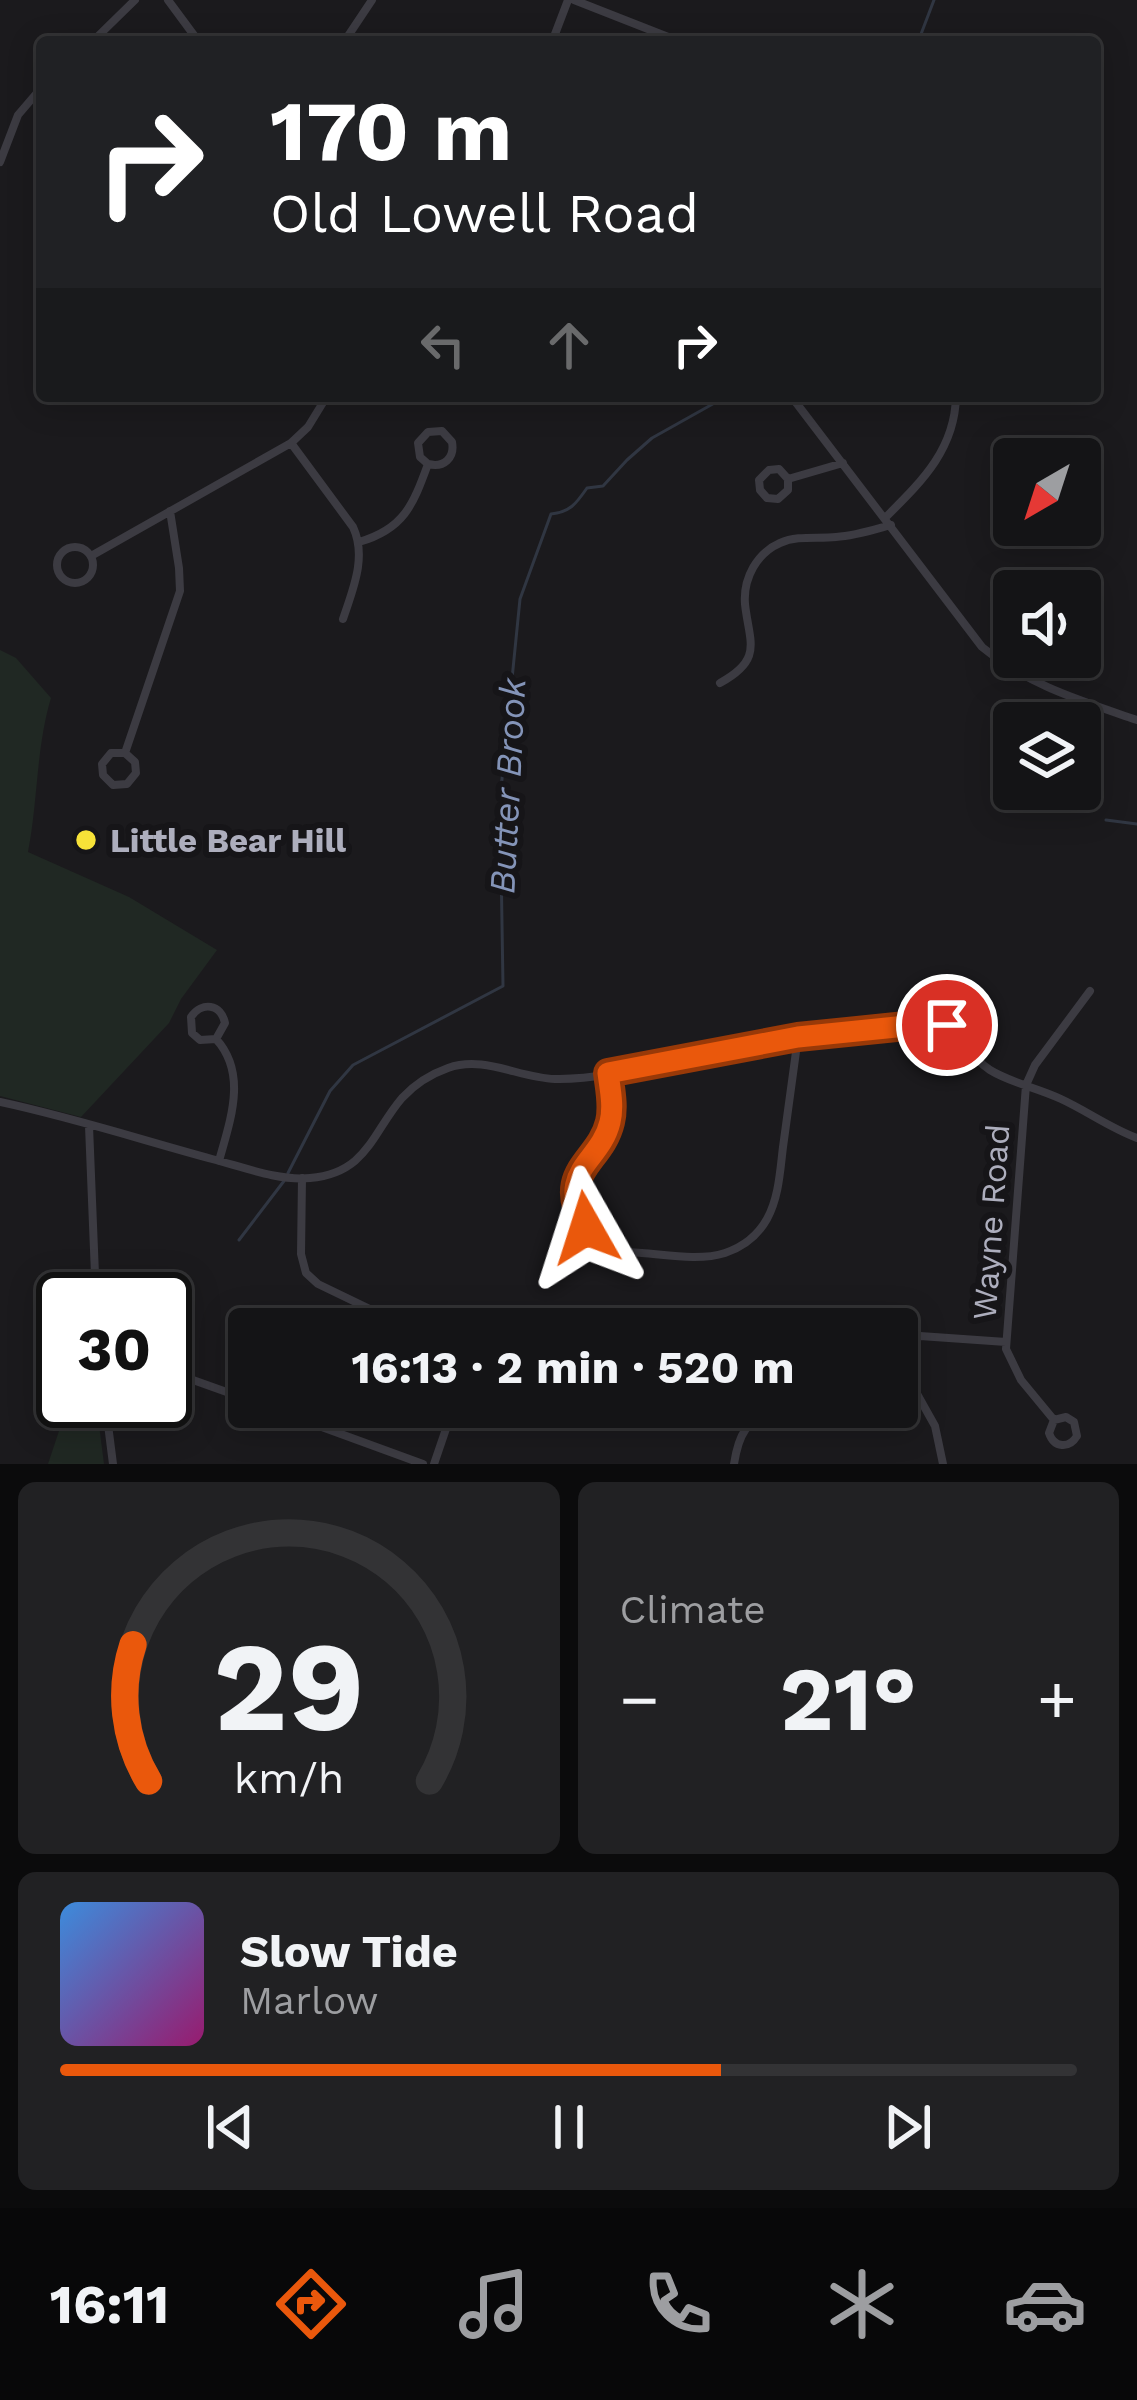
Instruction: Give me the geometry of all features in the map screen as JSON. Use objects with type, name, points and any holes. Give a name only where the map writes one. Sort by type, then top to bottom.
[{"type":"street","points":[[98,36],[135,0]]},
{"type":"street","points":[[168,0],[195,36]]},
{"type":"street","points":[[348,36],[372,0]]},
{"type":"street","points":[[554,36],[571,0],[665,36]]},
{"type":"street","points":[[0,162],[22,108],[36,93]]},
{"type":"street","points":[[91,556],[291,443],[323,402]]},
{"type":"street","points":[[795,402],[972,635],[1000,662],[1052,691],[1137,720]]},
{"type":"street","points":[[720,683],[742,666],[752,647],[745,592],[750,571],[761,556],[793,539],[847,536],[888,521],[943,451],[954,423],[956,402]]},
{"type":"street","points":[[439,430],[451,439],[452,453],[443,464],[428,464],[420,457],[418,442],[424,434],[439,430]]},
{"type":"street","points":[[291,443],[359,542],[356,580],[343,619]]},
{"type":"street","points":[[788,479],[843,463]]},
{"type":"street","points":[[359,542],[390,530],[403,518],[428,464]]},
{"type":"street","points":[[769,470],[782,471],[788,479],[787,493],[778,499],[767,498],[759,487],[761,476],[769,470]]},
{"type":"street","points":[[125,753],[178,602],[180,575],[170,512]]},
{"type":"street","points":[[69,548],[82,548],[91,556],[93,567],[83,581],[67,581],[58,573],[60,555],[69,548]]},
{"type":"street","points":[[125,753],[135,763],[136,773],[127,784],[113,785],[103,775],[102,764],[111,754],[125,753]]},
{"type":"street","points":[[1026,1085],[1035,1065],[1090,992]]},
{"type":"street","points":[[210,1006],[221,1012],[224,1029],[216,1039],[200,1040],[192,1033],[189,1022],[199,1008],[210,1006]]},
{"type":"street","points":[[0,1102],[260,1172],[302,1178],[328,1175],[347,1166],[376,1140],[412,1088],[448,1068],[478,1063],[556,1079],[798,1037],[947,1025],[962,1033],[990,1070],[1064,1100],[1137,1138]]},
{"type":"street","points":[[608,1073],[610,1122],[577,1182],[578,1210],[586,1228],[608,1247],[627,1252],[717,1255],[753,1237],[774,1202],[798,1037]]},
{"type":"street","points":[[216,1039],[228,1055],[235,1084],[219,1161]]},
{"type":"street","name":"Wayne Road","points":[[1026,1085],[1006,1342],[1015,1372],[1054,1420]]},
{"type":"street","points":[[89,1126],[95,1272]]},
{"type":"street","points":[[302,1178],[301,1254],[306,1273],[318,1284],[368,1308]]},
{"type":"street","points":[[918,1336],[1006,1342]]},
{"type":"street","points":[[192,1380],[228,1392]]},
{"type":"street","points":[[918,1396],[935,1426],[943,1464]]},
{"type":"street","points":[[108,1428],[113,1464]]},
{"type":"street","points":[[324,1428],[423,1464]]},
{"type":"street","points":[[434,1464],[447,1428]]},
{"type":"street","points":[[734,1464],[747,1428]]},
{"type":"shaded area","points":[[0,650],[16,658],[51,698],[28,852],[129,897],[217,950],[169,1023],[81,1117],[0,1096]]},
{"type":"shaded area","points":[[60,1428],[99,1428],[104,1464],[48,1464]]},
{"type":"waterway","name":"Butter Brook","points":[[920,36],[934,0]]},
{"type":"waterway","name":"Butter Brook","points":[[288,1173],[330,1091],[353,1065],[503,986],[500,799],[520,599],[551,514],[572,506],[587,488],[603,486],[652,438],[716,402]]},
{"type":"waterway","points":[[1106,820],[1137,824]]},
{"type":"waterway","name":"Butter Brook","points":[[239,1240],[284,1181]]},
{"type":"place","name":"Little Bear Hill","points":[[86,840]]},
{"type":"route","points":[[586,1228],[578,1210],[577,1182],[610,1122],[608,1073],[798,1037],[947,1025]]}]
